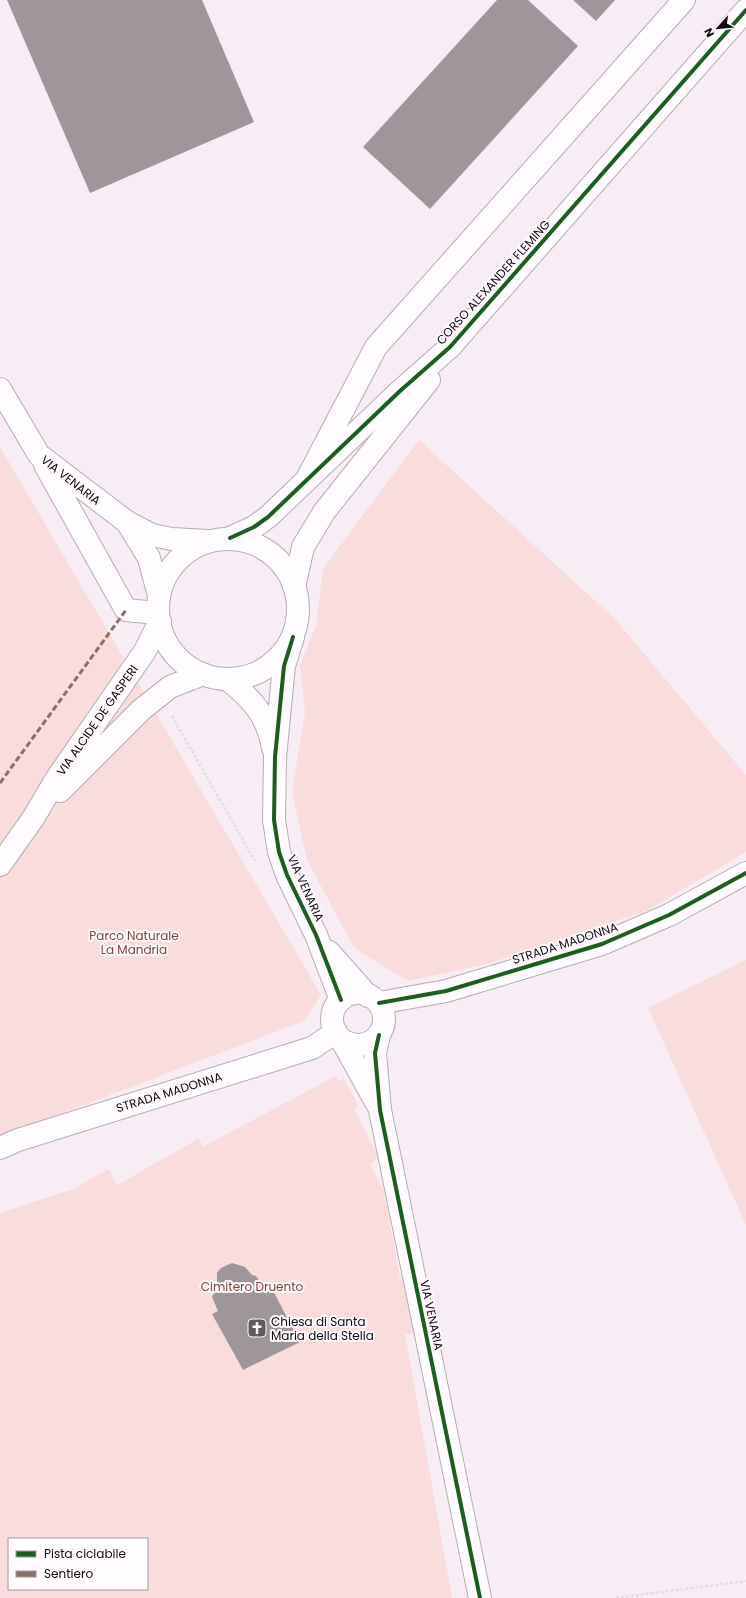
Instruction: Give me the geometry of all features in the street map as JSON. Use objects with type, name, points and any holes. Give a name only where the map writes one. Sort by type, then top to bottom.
[{"type":"street","name":"CORSO ALEXANDER FLEMING","points":[[306,482],[376,347],[684,0]]},
{"type":"street","name":"CORSO ALEXANDER FLEMING","points":[[230,538],[254,527],[268,517],[400,391],[450,347],[746,10]]},
{"type":"street","name":"CORSO ALEXANDER FLEMING","points":[[294,587],[303,547],[324,512],[432,376],[450,347]]},
{"type":"street","name":"VIA VENARIA","points":[[0,388],[39,455],[127,522],[152,534],[172,539],[208,541]]},
{"type":"street","points":[[39,455],[126,610],[159,610]]},
{"type":"street","name":"VIA VENARIA","points":[[127,522],[149,558],[159,610]]},
{"type":"street","points":[[230,538],[251,542],[270,553],[286,570],[294,587],[296,591],[298,614],[293,637],[282,655],[267,668],[248,677],[228,680],[203,674],[190,668],[175,655],[162,635],[159,610],[164,579],[172,565],[188,550],[208,541],[230,538]]},
{"type":"street","name":"VIA ALCIDE DE GASPERI","points":[[0,864],[34,817],[55,781],[145,651],[159,610]]},
{"type":"street","name":"VIA VENARIA","points":[[293,637],[284,666],[275,757],[274,820],[279,852],[287,875],[316,935],[341,1000]]},
{"type":"street","name":"VIA ALCIDE DE GASPERI","points":[[34,817],[126,724],[160,695],[182,681],[203,674]]},
{"type":"street","name":"VIA VENARIA","points":[[228,680],[245,693],[260,711],[270,730],[275,757]]},
{"type":"street","name":"STRADA MADONNA","points":[[374,1000],[446,991],[602,944],[669,916],[746,873]]},
{"type":"street","name":"VIA VENARIA","points":[[316,935],[338,963],[374,1000]]},
{"type":"street","points":[[356,993],[374,1000],[384,1019],[383,1028],[379,1035],[365,1045],[348,1044],[339,1036],[333,1024],[335,1007],[341,1000],[356,993]]},
{"type":"street","name":"VIA VENARIA","points":[[379,1035],[375,1053],[380,1110],[480,1598]]},
{"type":"street","name":"VIA VENARIA","points":[[339,1036],[380,1110]]},
{"type":"street","name":"STRADA MADONNA","points":[[0,1148],[18,1140],[312,1048],[339,1036]]},
{"type":"path","points":[[160,695],[258,865]]},
{"type":"path","points":[[616,1598],[746,1581]]},
{"type":"green space","points":[[419,440],[615,619],[746,775],[746,852],[646,911],[490,963],[408,981],[354,948],[307,860],[292,792],[305,713],[300,665],[316,626],[323,569]]},
{"type":"green space","name":"Parco Naturale La Mandria","points":[[0,447],[321,995],[304,1021],[0,1137]]},
{"type":"green space","points":[[746,960],[746,1225],[648,1008]]},
{"type":"green space","name":"Cimitero Druento","points":[[336,1076],[338,1081],[344,1079],[358,1105],[354,1109],[379,1158],[370,1164],[384,1191],[400,1278],[409,1277],[419,1331],[405,1334],[452,1598],[0,1598],[0,1213],[73,1189],[109,1169],[117,1185],[198,1139],[204,1146]]},
{"type":"building","points":[[7,0],[202,0],[254,122],[90,193]]},
{"type":"building","points":[[497,0],[528,0],[578,46],[430,209],[363,147]]},
{"type":"building","points":[[573,0],[615,0],[596,21]]},
{"type":"building","name":"Chiesa di Santa Maria della Stella","points":[[232,1263],[245,1267],[252,1275],[256,1276],[264,1288],[270,1285],[300,1342],[243,1370],[212,1314],[218,1311],[212,1297],[217,1289],[217,1273],[221,1268]]},
{"type":"marked path","points":[[0,783],[126,610]]},
{"type":"cycle path","points":[[230,538],[254,527],[268,517],[400,391],[450,347],[746,10]]},
{"type":"cycle path","points":[[293,637],[284,666],[275,757],[274,820],[279,852],[287,875],[316,935],[341,1000]]},
{"type":"cycle path","points":[[379,1003],[446,991],[602,944],[669,915],[746,873]]},
{"type":"cycle path","points":[[379,1035],[375,1053],[380,1110],[480,1598]]},
{"type":"place","name":"Chiesa di Santa Maria della Stella","points":[[257,1328]]}]
